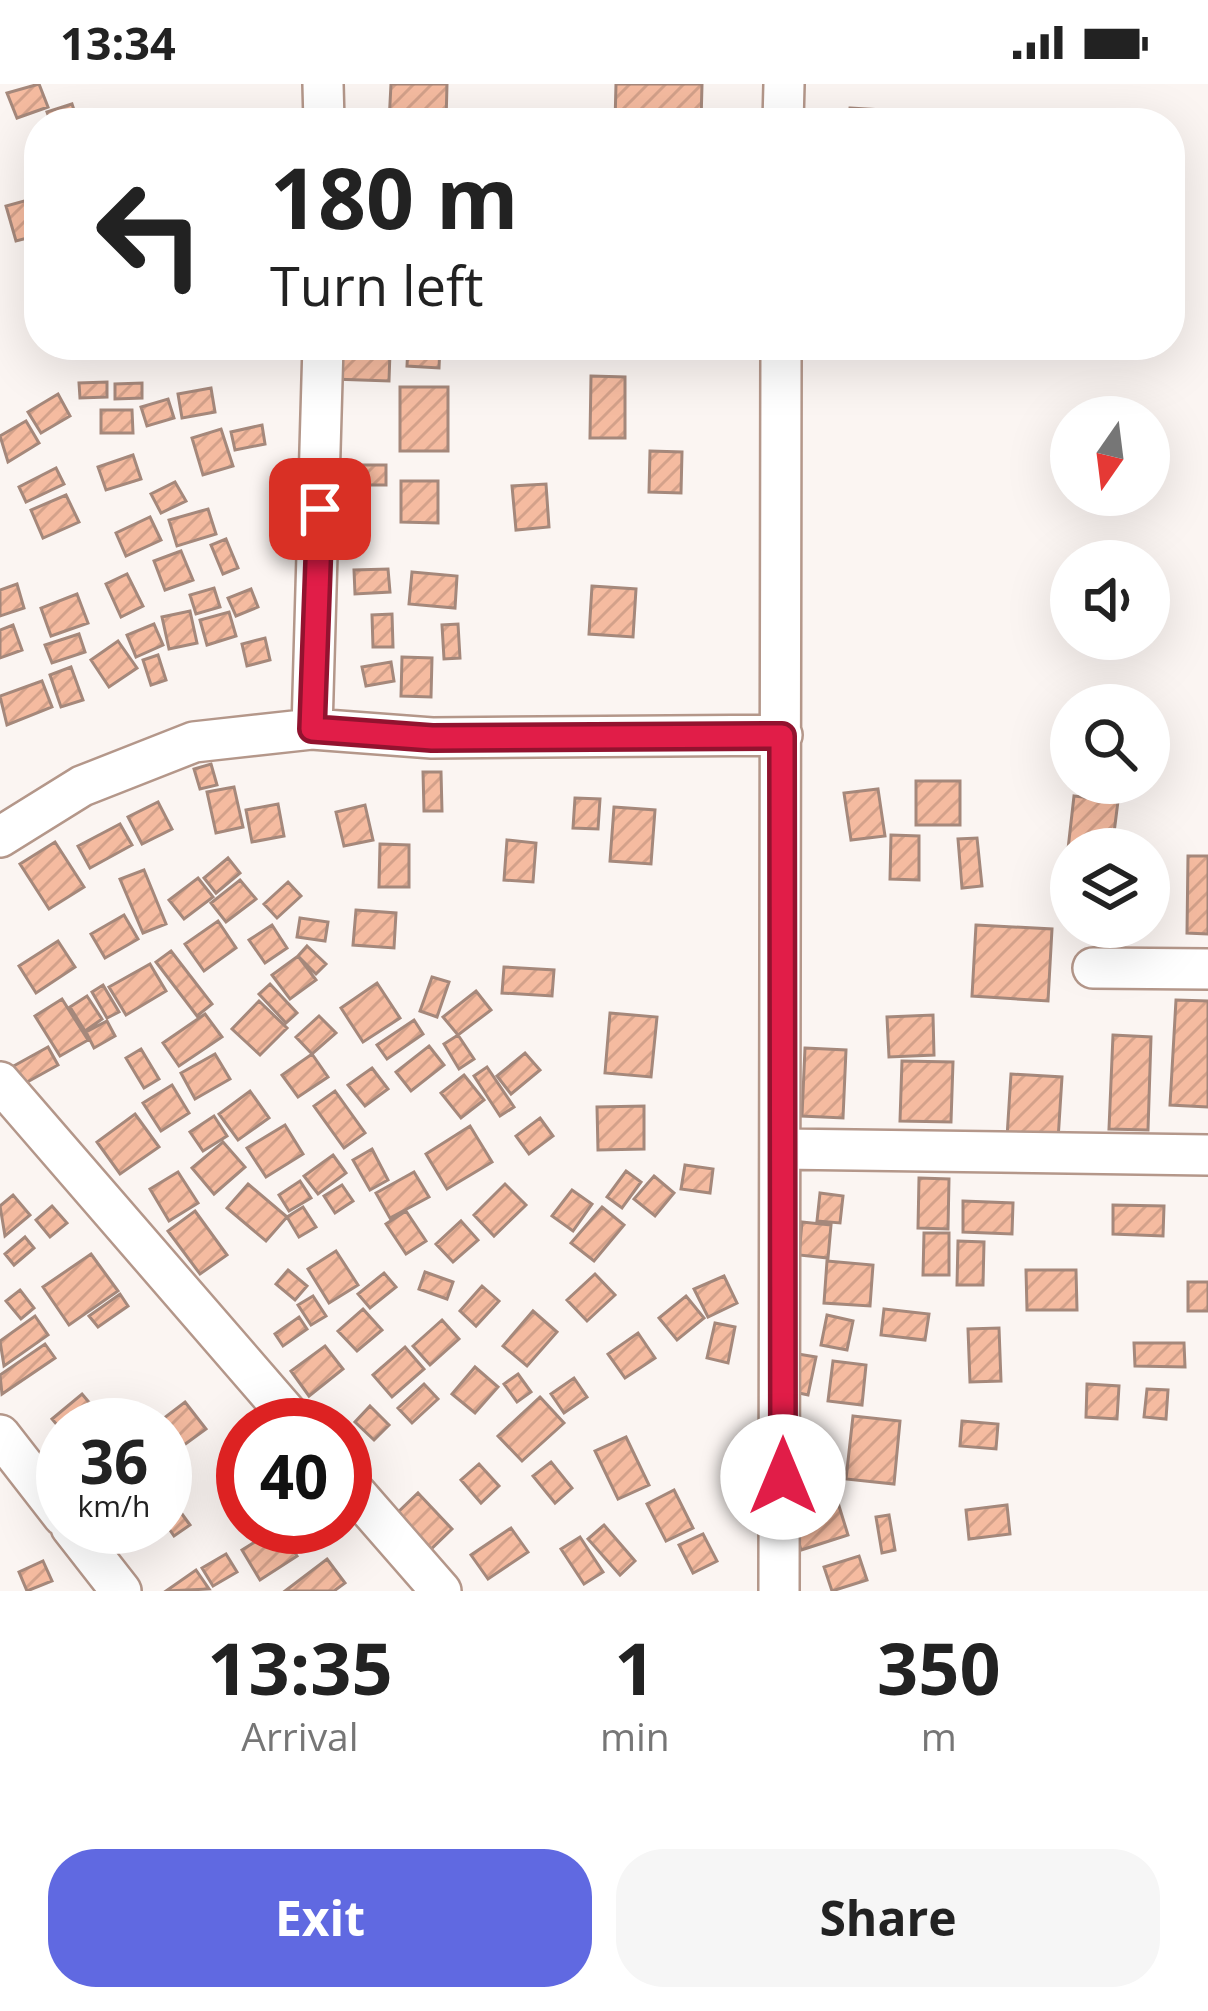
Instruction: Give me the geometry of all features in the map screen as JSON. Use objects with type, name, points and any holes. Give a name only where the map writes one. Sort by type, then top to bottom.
[{"type":"street","points":[[312,729],[323,360]]},
{"type":"street","points":[[779,1591],[781,360]]},
{"type":"street","points":[[0,837],[82,786],[194,742],[312,729],[432,738],[782,736]]},
{"type":"street","points":[[1094,968],[1208,969]]},
{"type":"street","points":[[0,1082],[274,1398]]},
{"type":"street","points":[[782,1149],[1208,1155]]},
{"type":"street","points":[[0,1435],[36,1481]]},
{"type":"street","points":[[372,1511],[441,1591]]},
{"type":"street","points":[[92,1554],[121,1591]]},
{"type":"building","points":[[39,84],[48,107],[24,108],[24,116],[17,118],[7,93]]},
{"type":"building","points":[[391,84],[447,84],[446,108],[390,108]]},
{"type":"building","points":[[616,84],[702,84],[701,108],[615,108]]},
{"type":"building","points":[[24,201],[24,239],[16,241],[6,206]]},
{"type":"building","points":[[334,360],[390,360],[389,381],[333,379]]},
{"type":"building","points":[[407,360],[439,360],[439,368],[407,366]]},
{"type":"building","points":[[591,376],[625,377],[625,438],[590,438]]},
{"type":"building","points":[[107,382],[107,397],[80,398],[79,383]]},
{"type":"building","points":[[142,383],[142,398],[115,399],[115,384]]},
{"type":"building","points":[[400,387],[448,387],[448,451],[400,451]]},
{"type":"building","points":[[211,388],[215,412],[182,418],[178,394]]},
{"type":"building","points":[[58,394],[70,416],[41,433],[28,412]]},
{"type":"building","points":[[168,399],[174,418],[147,426],[141,407]]},
{"type":"building","points":[[101,410],[132,410],[133,433],[101,433]]},
{"type":"building","points":[[26,421],[39,443],[8,462],[0,436]]},
{"type":"building","points":[[262,425],[265,444],[235,450],[231,432]]},
{"type":"building","points":[[221,429],[233,466],[203,475],[192,438]]},
{"type":"building","points":[[650,451],[682,452],[681,493],[649,492]]},
{"type":"building","points":[[133,455],[141,479],[106,490],[98,467]]},
{"type":"building","points":[[329,465],[386,465],[386,485],[328,485]]},
{"type":"building","points":[[56,468],[64,484],[26,502],[19,487]]},
{"type":"building","points":[[401,481],[438,481],[438,523],[401,522]]},
{"type":"building","points":[[175,482],[186,501],[161,513],[151,494]]},
{"type":"building","points":[[546,484],[549,527],[516,530],[512,486]]},
{"type":"building","points":[[66,495],[79,522],[43,538],[31,510]]},
{"type":"building","points":[[208,509],[216,534],[177,546],[169,520]]},
{"type":"building","points":[[150,517],[161,540],[126,556],[116,533]]},
{"type":"building","points":[[226,539],[238,568],[223,574],[211,545]]},
{"type":"building","points":[[181,551],[193,580],[165,590],[154,561]]},
{"type":"building","points":[[388,569],[390,592],[355,594],[354,570]]},
{"type":"building","points":[[412,572],[457,576],[455,608],[409,604]]},
{"type":"building","points":[[127,574],[143,606],[121,617],[106,584]]},
{"type":"building","points":[[17,584],[24,608],[0,616],[0,590]]},
{"type":"building","points":[[592,586],[636,589],[633,637],[589,634]]},
{"type":"building","points":[[214,588],[220,607],[196,614],[190,595]]},
{"type":"building","points":[[251,589],[258,607],[236,616],[228,598]]},
{"type":"building","points":[[77,594],[88,623],[51,636],[41,608]]},
{"type":"building","points":[[190,611],[197,643],[169,649],[162,617]]},
{"type":"building","points":[[229,612],[236,636],[207,645],[200,620]]},
{"type":"building","points":[[392,614],[393,647],[373,647],[372,615]]},
{"type":"building","points":[[154,624],[163,645],[136,657],[127,635]]},
{"type":"building","points":[[458,624],[460,658],[444,659],[442,625]]},
{"type":"building","points":[[13,625],[22,650],[0,658],[0,630]]},
{"type":"building","points":[[79,634],[85,652],[52,663],[45,645]]},
{"type":"building","points":[[265,638],[270,660],[247,666],[242,644]]},
{"type":"building","points":[[118,641],[137,668],[109,687],[91,660]]},
{"type":"building","points":[[158,655],[166,680],[151,685],[143,660]]},
{"type":"building","points":[[402,657],[432,658],[431,697],[401,696]]},
{"type":"building","points":[[391,662],[394,681],[366,686],[362,667]]},
{"type":"building","points":[[71,667],[83,700],[61,707],[50,675]]},
{"type":"building","points":[[42,681],[52,707],[7,725],[0,696]]},
{"type":"building","points":[[211,764],[217,785],[200,789],[194,769]]},
{"type":"building","points":[[423,772],[441,772],[442,811],[424,811]]},
{"type":"building","points":[[916,781],[960,781],[960,825],[916,825]]},
{"type":"building","points":[[234,787],[243,827],[216,833],[207,792]]},
{"type":"building","points":[[878,789],[885,836],[851,840],[844,793]]},
{"type":"building","points":[[575,798],[600,799],[598,829],[573,828]]},
{"type":"building","points":[[158,802],[172,829],[142,844],[128,817]]},
{"type":"building","points":[[278,804],[284,836],[252,842],[246,810]]},
{"type":"building","points":[[1073,804],[1118,804],[1115,828],[1070,828]]},
{"type":"building","points":[[365,805],[373,840],[344,846],[336,812]]},
{"type":"building","points":[[614,807],[655,810],[651,864],[610,861]]},
{"type":"building","points":[[120,824],[132,845],[90,868],[78,846]]},
{"type":"building","points":[[891,835],[919,836],[919,880],[890,879]]},
{"type":"building","points":[[977,838],[982,886],[962,888],[958,839]]},
{"type":"building","points":[[507,840],[536,843],[533,882],[504,880]]},
{"type":"building","points":[[55,842],[84,887],[49,909],[20,864]]},
{"type":"building","points":[[380,844],[409,845],[409,887],[379,887]]},
{"type":"building","points":[[1188,856],[1208,856],[1208,934],[1187,933]]},
{"type":"building","points":[[228,858],[240,873],[216,893],[204,878]]},
{"type":"building","points":[[144,870],[166,924],[143,933],[120,879]]},
{"type":"building","points":[[198,878],[213,897],[184,919],[169,900]]},
{"type":"building","points":[[240,880],[256,899],[226,922],[211,903]]},
{"type":"building","points":[[288,882],[301,896],[277,918],[264,904]]},
{"type":"building","points":[[356,910],[396,913],[394,948],[353,945]]},
{"type":"building","points":[[124,915],[138,939],[105,958],[91,934]]},
{"type":"building","points":[[300,918],[328,922],[325,941],[297,937]]},
{"type":"building","points":[[218,921],[236,948],[204,971],[185,944]]},
{"type":"building","points":[[272,925],[287,948],[265,963],[249,940]]},
{"type":"building","points":[[976,925],[1050,929],[1048,1001],[972,996]]},
{"type":"building","points":[[58,941],[75,967],[36,993],[19,966]]},
{"type":"building","points":[[307,946],[326,964],[316,974],[298,956]]},
{"type":"building","points":[[171,951],[212,1004],[197,1016],[156,962]]},
{"type":"building","points":[[298,956],[316,980],[290,999],[272,975]]},
{"type":"building","points":[[150,964],[166,991],[126,1015],[109,987]]},
{"type":"building","points":[[504,967],[554,970],[552,996],[502,993]]},
{"type":"building","points":[[432,977],[449,982],[437,1017],[420,1011]]},
{"type":"building","points":[[377,983],[400,1018],[363,1042],[341,1008]]},
{"type":"building","points":[[270,984],[297,1013],[286,1023],[259,994]]},
{"type":"building","points":[[103,985],[119,1012],[107,1018],[92,992]]},
{"type":"building","points":[[476,991],[491,1010],[458,1035],[443,1017]]},
{"type":"building","points":[[87,996],[102,1019],[85,1031],[70,1007]]},
{"type":"building","points":[[62,999],[88,1040],[60,1056],[35,1016]]},
{"type":"building","points":[[1176,1000],[1208,1001],[1208,1107],[1170,1105]]},
{"type":"building","points":[[259,1001],[287,1028],[260,1055],[232,1029]]},
{"type":"building","points":[[610,1013],[657,1017],[651,1077],[605,1073]]},
{"type":"building","points":[[205,1014],[222,1037],[179,1066],[163,1043]]},
{"type":"building","points":[[933,1015],[934,1055],[889,1057],[887,1017]]},
{"type":"building","points":[[319,1016],[336,1033],[312,1054],[296,1037]]},
{"type":"building","points":[[414,1020],[423,1034],[387,1059],[377,1045]]},
{"type":"building","points":[[107,1021],[115,1036],[94,1048],[86,1032]]},
{"type":"building","points":[[458,1035],[474,1059],[459,1069],[444,1044]]},
{"type":"building","points":[[1113,1035],[1151,1037],[1148,1130],[1109,1129]]},
{"type":"building","points":[[429,1046],[444,1065],[411,1091],[396,1072]]},
{"type":"building","points":[[48,1047],[58,1065],[20,1086],[10,1068]]},
{"type":"building","points":[[805,1048],[846,1050],[843,1118],[802,1116]]},
{"type":"building","points":[[141,1049],[159,1079],[144,1088],[126,1058]]},
{"type":"building","points":[[525,1053],[540,1070],[511,1094],[497,1076]]},
{"type":"building","points":[[215,1054],[230,1079],[195,1099],[181,1073]]},
{"type":"building","points":[[312,1054],[328,1077],[298,1097],[282,1075]]},
{"type":"building","points":[[902,1061],[953,1062],[951,1122],[900,1121]]},
{"type":"building","points":[[487,1067],[514,1107],[500,1116],[474,1076]]},
{"type":"building","points":[[372,1068],[388,1089],[365,1106],[348,1085]]},
{"type":"building","points":[[1011,1074],[1062,1077],[1058,1140],[1007,1137]]},
{"type":"building","points":[[464,1075],[484,1100],[461,1118],[441,1093]]},
{"type":"building","points":[[172,1085],[189,1113],[161,1131],[143,1103]]},
{"type":"building","points":[[250,1091],[269,1118],[238,1140],[219,1114]]},
{"type":"building","points":[[335,1091],[365,1133],[344,1148],[314,1106]]},
{"type":"building","points":[[644,1106],[644,1149],[598,1150],[597,1107]]},
{"type":"building","points":[[135,1114],[159,1147],[120,1174],[97,1142]]},
{"type":"building","points":[[214,1116],[227,1136],[203,1151],[190,1132]]},
{"type":"building","points":[[540,1118],[553,1136],[529,1154],[516,1136]]},
{"type":"building","points":[[285,1125],[303,1154],[266,1177],[247,1148]]},
{"type":"building","points":[[470,1126],[492,1162],[447,1189],[426,1154]]},
{"type":"building","points":[[223,1142],[245,1167],[214,1194],[192,1168]]},
{"type":"building","points":[[372,1149],[388,1180],[370,1190],[353,1160]]},
{"type":"building","points":[[333,1155],[346,1173],[318,1194],[304,1176]]},
{"type":"building","points":[[685,1165],[713,1169],[710,1193],[681,1189]]},
{"type":"building","points":[[626,1171],[641,1182],[622,1208],[607,1197]]},
{"type":"building","points":[[178,1172],[198,1203],[169,1221],[150,1189]]},
{"type":"building","points":[[414,1172],[429,1197],[390,1218],[376,1193]]},
{"type":"building","points":[[654,1176],[674,1193],[655,1216],[634,1199]]},
{"type":"building","points":[[919,1178],[949,1179],[948,1229],[918,1228]]},
{"type":"building","points":[[300,1181],[311,1198],[289,1211],[279,1195]]},
{"type":"building","points":[[248,1184],[287,1217],[266,1241],[227,1208]]},
{"type":"building","points":[[505,1184],[526,1205],[494,1236],[474,1215]]},
{"type":"building","points":[[342,1185],[353,1201],[335,1213],[324,1196]]},
{"type":"building","points":[[572,1190],[592,1204],[573,1231],[552,1216]]},
{"type":"building","points":[[820,1193],[843,1196],[840,1223],[817,1221]]},
{"type":"building","points":[[13,1195],[30,1215],[5,1236],[0,1206]]},
{"type":"building","points":[[963,1201],[1013,1203],[1012,1234],[963,1232]]},
{"type":"building","points":[[1113,1205],[1164,1206],[1163,1236],[1113,1234]]},
{"type":"building","points":[[52,1206],[67,1223],[50,1237],[36,1220]]},
{"type":"building","points":[[303,1207],[316,1227],[299,1237],[287,1217]]},
{"type":"building","points":[[602,1207],[624,1225],[594,1261],[571,1243]]},
{"type":"building","points":[[195,1211],[227,1255],[200,1274],[168,1231]]},
{"type":"building","points":[[406,1211],[426,1241],[406,1254],[386,1224]]},
{"type":"building","points":[[461,1221],[478,1240],[453,1262],[436,1244]]},
{"type":"building","points":[[802,1222],[831,1225],[828,1258],[799,1255]]},
{"type":"building","points":[[924,1233],[949,1233],[949,1275],[923,1275]]},
{"type":"building","points":[[25,1237],[34,1248],[14,1265],[5,1254]]},
{"type":"building","points":[[958,1241],[984,1242],[983,1285],[957,1285]]},
{"type":"building","points":[[336,1251],[358,1285],[329,1303],[308,1269]]},
{"type":"building","points":[[91,1254],[118,1291],[69,1325],[43,1287]]},
{"type":"building","points":[[827,1261],[873,1265],[870,1306],[824,1303]]},
{"type":"building","points":[[288,1270],[307,1286],[295,1300],[276,1284]]},
{"type":"building","points":[[1026,1270],[1076,1270],[1077,1310],[1027,1310]]},
{"type":"building","points":[[425,1272],[453,1282],[447,1299],[419,1289]]},
{"type":"building","points":[[384,1273],[396,1287],[370,1308],[358,1294]]},
{"type":"building","points":[[595,1274],[615,1295],[587,1321],[567,1300]]},
{"type":"building","points":[[724,1276],[737,1303],[708,1317],[694,1289]]},
{"type":"building","points":[[1188,1282],[1208,1282],[1208,1311],[1188,1311]]},
{"type":"building","points":[[482,1286],[499,1301],[476,1326],[460,1311]]},
{"type":"building","points":[[20,1290],[34,1308],[21,1319],[6,1301]]},
{"type":"building","points":[[120,1294],[128,1306],[98,1327],[89,1316]]},
{"type":"building","points":[[313,1296],[326,1316],[311,1325],[298,1305]]},
{"type":"building","points":[[686,1296],[704,1318],[677,1340],[659,1318]]},
{"type":"building","points":[[363,1309],[382,1330],[357,1351],[338,1331]]},
{"type":"building","points":[[884,1309],[929,1314],[925,1340],[881,1335]]},
{"type":"building","points":[[533,1311],[557,1332],[527,1366],[503,1346]]},
{"type":"building","points":[[827,1315],[853,1321],[847,1350],[821,1345]]},
{"type":"building","points":[[35,1316],[48,1335],[4,1366],[0,1341]]},
{"type":"building","points":[[299,1317],[307,1329],[283,1346],[275,1334]]},
{"type":"building","points":[[442,1320],[459,1339],[430,1365],[413,1346]]},
{"type":"building","points":[[715,1323],[735,1327],[728,1363],[707,1358]]},
{"type":"building","points":[[999,1328],[1001,1381],[970,1382],[968,1329]]},
{"type":"building","points":[[638,1333],[655,1358],[625,1378],[608,1354]]},
{"type":"building","points":[[1134,1343],[1184,1343],[1185,1367],[1135,1366]]},
{"type":"building","points":[[45,1344],[55,1358],[2,1394],[0,1375]]},
{"type":"building","points":[[325,1346],[343,1369],[309,1396],[291,1371]]},
{"type":"building","points":[[405,1347],[424,1369],[392,1397],[373,1375]]},
{"type":"building","points":[[798,1354],[816,1357],[808,1395],[790,1391]]},
{"type":"building","points":[[833,1361],[866,1365],[862,1405],[828,1401]]},
{"type":"building","points":[[475,1367],[498,1387],[475,1413],[452,1394]]},
{"type":"building","points":[[518,1374],[531,1392],[517,1402],[504,1384]]},
{"type":"building","points":[[574,1378],[587,1397],[564,1413],[551,1394]]},
{"type":"building","points":[[424,1384],[438,1399],[412,1423],[398,1408]]},
{"type":"building","points":[[1087,1384],[1119,1386],[1117,1419],[1086,1417]]},
{"type":"building","points":[[1147,1389],[1168,1390],[1166,1419],[1144,1417]]},
{"type":"building","points":[[540,1397],[564,1423],[522,1461],[498,1436]]},
{"type":"building","points":[[372,1408],[389,1425],[372,1438]]},
{"type":"building","points":[[192,1411],[206,1429],[192,1439]]},
{"type":"building","points":[[853,1416],[900,1421],[894,1484],[846,1479]]},
{"type":"building","points":[[962,1421],[998,1424],[996,1449],[960,1446]]},
{"type":"building","points":[[626,1437],[649,1485],[618,1499],[595,1451]]},
{"type":"building","points":[[551,1462],[572,1488],[555,1503],[533,1476]]},
{"type":"building","points":[[479,1464],[499,1486],[481,1503],[461,1480]]},
{"type":"building","points":[[674,1490],[693,1528],[666,1541],[647,1504]]},
{"type":"building","points":[[418,1493],[452,1529],[428,1552],[394,1516]]},
{"type":"building","points":[[835,1493],[848,1535],[801,1550],[788,1507]]},
{"type":"building","points":[[1007,1505],[1010,1534],[969,1539],[966,1510]]},
{"type":"building","points":[[889,1515],[895,1550],[882,1553],[876,1517]]},
{"type":"building","points":[[604,1525],[635,1561],[620,1575],[588,1539]]},
{"type":"building","points":[[511,1528],[528,1552],[488,1579],[471,1555]]},
{"type":"building","points":[[703,1534],[717,1561],[693,1573],[679,1545]]},
{"type":"building","points":[[580,1537],[603,1572],[584,1584],[561,1549]]},
{"type":"building","points":[[226,1554],[237,1572],[213,1586],[202,1568]]},
{"type":"building","points":[[244,1554],[296,1554],[297,1556],[260,1580]]},
{"type":"building","points":[[859,1556],[867,1580],[832,1591],[824,1567]]},
{"type":"building","points":[[327,1559],[345,1583],[334,1591],[285,1591]]},
{"type":"building","points":[[43,1561],[52,1581],[27,1591],[19,1572]]},
{"type":"building","points":[[196,1570],[209,1589],[166,1591]]},
{"type":"route","points":[[320,509],[312,729],[432,738],[782,736],[783,1477]]}]
